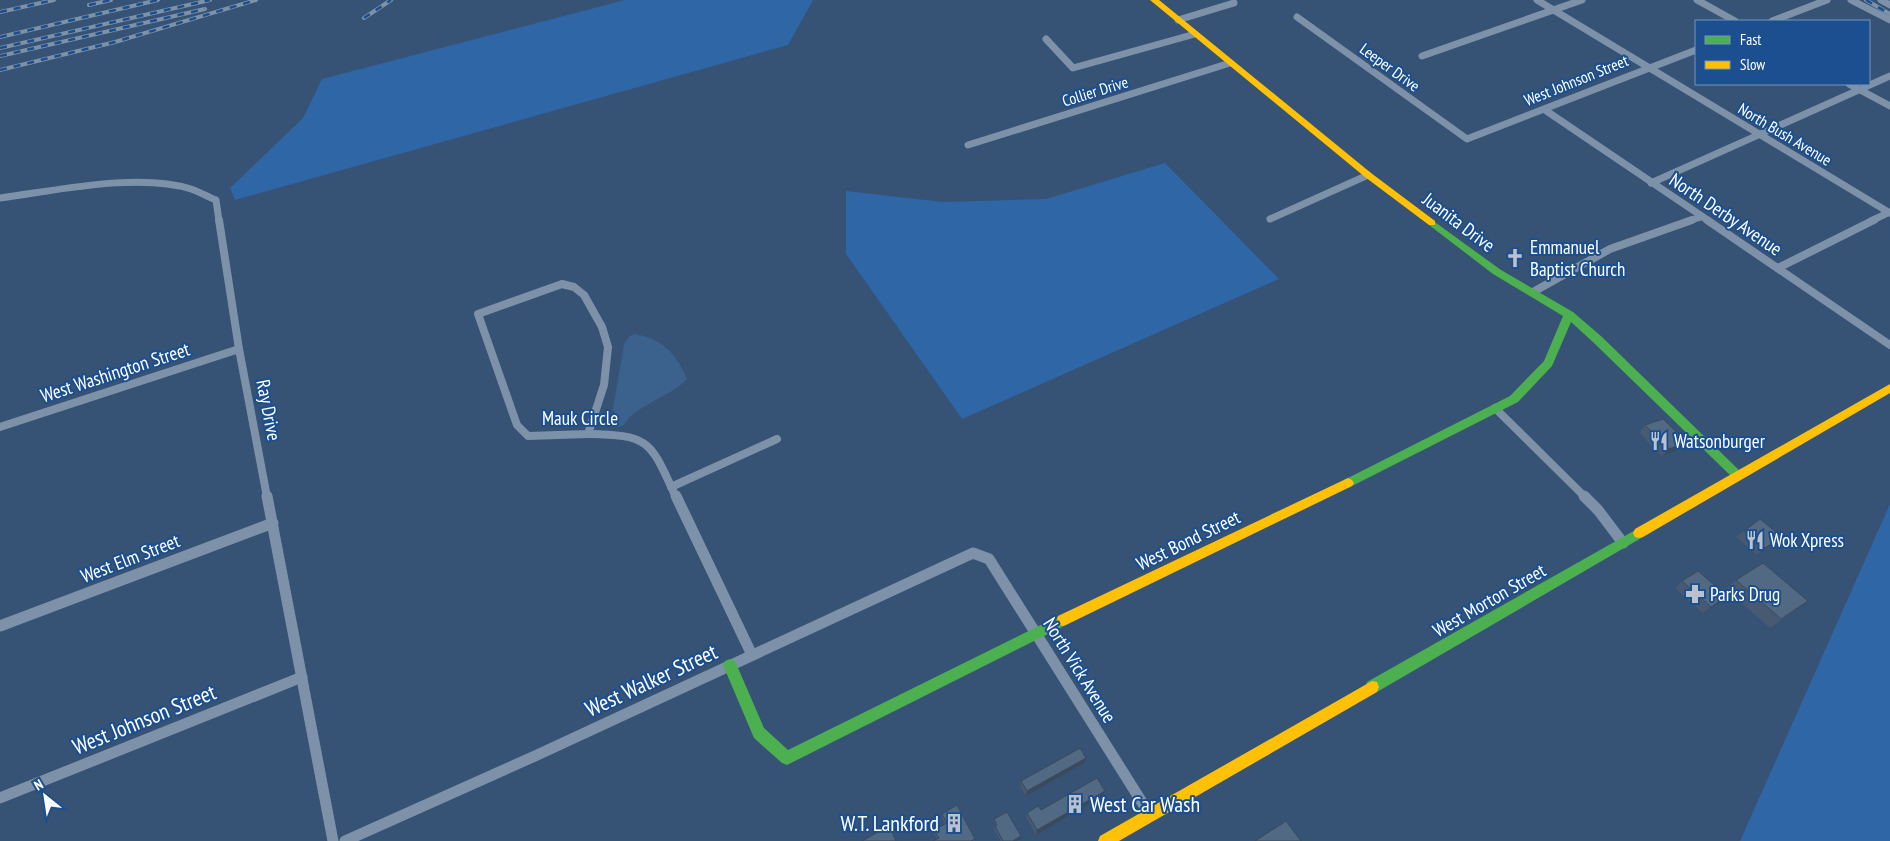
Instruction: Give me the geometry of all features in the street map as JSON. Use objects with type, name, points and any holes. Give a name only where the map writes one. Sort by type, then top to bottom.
[{"type":"street","name":"Juanita Drive","points":[[1154,0],[1368,175],[1496,272],[1533,292],[1569,315],[1598,340],[1738,476]]},
{"type":"street","name":"North Bush Avenue","points":[[1537,0],[1890,212]]},
{"type":"street","points":[[1422,56],[1582,0]]},
{"type":"street","points":[[1697,0],[1733,20]]},
{"type":"street","points":[[1775,20],[1827,0]]},
{"type":"street","points":[[1852,0],[1890,20]]},
{"type":"street","points":[[1881,0],[1890,5]]},
{"type":"street","points":[[1178,20],[1234,3]]},
{"type":"street","name":"Leeper Drive","points":[[1296,16],[1467,139]]},
{"type":"street","points":[[1046,39],[1073,68],[1195,34]]},
{"type":"street","name":"West Johnson Street","points":[[1467,139],[1695,50]]},
{"type":"street","name":"Collier Drive","points":[[968,145],[1230,63]]},
{"type":"street","points":[[1651,183],[1890,76]]},
{"type":"street","points":[[1851,85],[1890,106]]},
{"type":"street","name":"North Derby Avenue","points":[[1544,110],[1890,344]]},
{"type":"street","points":[[1270,219],[1368,175]]},
{"type":"street","name":"Ray Drive","points":[[0,198],[97,186],[156,183],[190,189],[216,200],[239,349],[334,841]]},
{"type":"street","points":[[1778,268],[1890,212]]},
{"type":"street","points":[[1533,292],[1610,250],[1701,217]]},
{"type":"street","name":"Mauk Circle","points":[[587,436],[607,375],[609,354],[604,333],[583,290],[575,286],[562,284],[478,314],[517,425],[528,436],[587,436],[625,435],[642,441],[656,455],[752,654]]},
{"type":"street","name":"West Bond Street","points":[[730,665],[759,733],[787,758],[1036,633],[1368,473],[1514,399],[1548,363],[1569,315]]},
{"type":"street","name":"West Washington Street","points":[[0,427],[239,349]]},
{"type":"street","name":"West Morton Street","points":[[1105,841],[1890,388]]},
{"type":"street","points":[[1495,408],[1598,510],[1623,543]]},
{"type":"street","points":[[671,487],[777,439]]},
{"type":"street","name":"West Elm Street","points":[[0,626],[273,523]]},
{"type":"street","name":"North Vick Avenue","points":[[973,553],[989,559],[1150,815]]},
{"type":"street","name":"West Walker Street","points":[[345,841],[535,756],[973,553]]},
{"type":"street","name":"West Johnson Street","points":[[0,798],[302,678]]},
{"type":"shaded area","points":[[625,0],[813,0],[788,45],[235,200],[230,188],[303,118],[322,79]]},
{"type":"shaded area","points":[[1165,163],[1279,279],[962,419],[846,254],[846,191],[943,202],[1046,199]]},
{"type":"shaded area","points":[[634,334],[660,343],[673,355],[687,379],[672,391],[643,407],[628,419],[624,425],[617,427],[617,420],[613,409],[624,344]]},
{"type":"shaded area","points":[[1890,504],[1890,841],[1740,841]]},
{"type":"building","points":[[1663,419],[1687,442],[1669,449],[1645,425]]},
{"type":"building","points":[[1760,519],[1782,537],[1765,548],[1744,531]]},
{"type":"building","points":[[1763,563],[1808,601],[1781,619],[1736,580]]},
{"type":"building","points":[[1698,571],[1727,596],[1711,607],[1682,581]]},
{"type":"building","name":"West Car Wash","points":[[1080,748],[1086,758],[1027,791],[1021,781]]},
{"type":"building","name":"West Car Wash","points":[[1097,778],[1105,791],[1037,830],[1027,813],[1038,806],[1041,810]]},
{"type":"building","name":"W.T. Lankford","points":[[957,805],[975,839],[971,841],[933,841],[939,838],[934,830],[947,823],[942,814]]},
{"type":"building","points":[[1007,812],[1021,836],[1013,841],[1003,841],[995,826],[997,825],[994,819]]},
{"type":"building","points":[[1286,821],[1301,841],[1255,841]]},
{"type":"building","points":[[889,826],[896,841],[862,841]]},
{"type":"railway","points":[[0,12],[54,0]]},
{"type":"railway","points":[[89,5],[111,0]]},
{"type":"railway","points":[[0,37],[158,0]]},
{"type":"railway","points":[[0,48],[210,0]]},
{"type":"railway","points":[[0,70],[115,42],[256,0]]},
{"type":"railway","points":[[364,18],[391,0]]},
{"type":"railway","points":[[1866,0],[1890,14]]},
{"type":"railway","points":[[0,56],[205,9]]},
{"type":"traffic: fast","points":[[1432,223],[1497,272],[1569,315],[1598,340],[1738,476]]},
{"type":"traffic: fast","points":[[1348,483],[1514,399],[1548,363],[1569,315]]},
{"type":"traffic: fast","points":[[1372,687],[1639,533]]},
{"type":"traffic: fast","points":[[730,665],[759,733],[787,758],[1063,620]]},
{"type":"traffic: slow","points":[[1154,0],[1368,175],[1432,223]]},
{"type":"traffic: slow","points":[[1639,533],[1890,388]]},
{"type":"traffic: slow","points":[[1063,620],[1348,483]]},
{"type":"traffic: slow","points":[[1105,841],[1372,687]]},
{"type":"place","name":"Emmanuel Baptist Church","points":[[1515,258]]},
{"type":"place","name":"Watsonburger","points":[[1659,441]]},
{"type":"place","name":"Wok Xpress","points":[[1755,540]]},
{"type":"place","name":"Parks Drug","points":[[1695,594]]},
{"type":"place","name":"West Car Wash","points":[[1075,804]]},
{"type":"place","name":"W.T. Lankford","points":[[954,823]]}]
